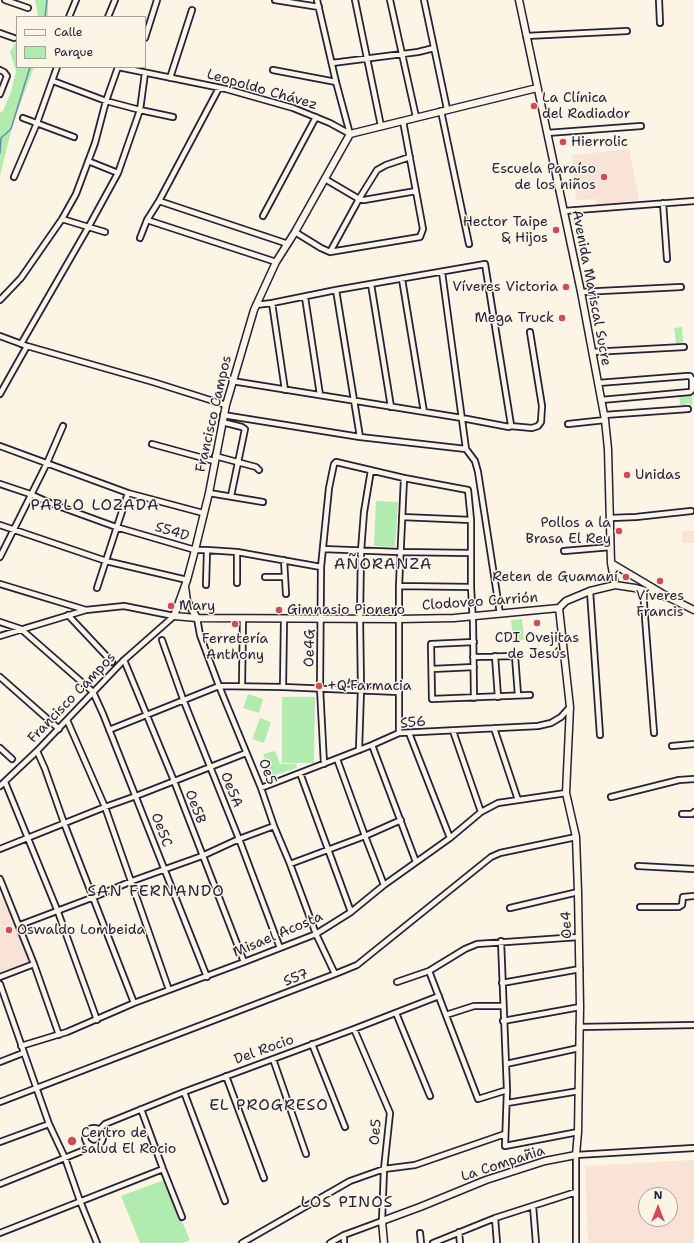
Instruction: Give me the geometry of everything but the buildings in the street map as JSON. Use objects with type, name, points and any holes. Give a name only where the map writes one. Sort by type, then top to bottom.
[{"type":"street","points":[[5,0],[28,8]]},
{"type":"street","points":[[69,16],[76,0]]},
{"type":"street","points":[[108,16],[115,0]]},
{"type":"street","points":[[146,35],[157,0]]},
{"type":"street","points":[[275,0],[319,7]]},
{"type":"street","points":[[317,0],[350,134],[537,88]]},
{"type":"street","points":[[355,0],[381,126]]},
{"type":"street","points":[[390,0],[416,117]]},
{"type":"street","points":[[424,0],[447,109]]},
{"type":"street","name":"Avenida Mariscal Sucre","points":[[519,0],[581,292],[604,417],[608,449],[611,563],[615,584]]},
{"type":"street","points":[[659,0],[660,23]]},
{"type":"street","points":[[170,78],[192,10]]},
{"type":"street","points":[[526,36],[626,31]]},
{"type":"street","points":[[0,33],[14,38]]},
{"type":"street","points":[[332,63],[418,52],[434,48]]},
{"type":"street","points":[[14,177],[37,123],[58,68]]},
{"type":"street","points":[[0,300],[22,278],[62,219],[76,194],[95,143],[106,102],[118,68]]},
{"type":"street","name":"Leopoldo Chávez","points":[[135,69],[219,88],[293,108],[316,117],[350,134]]},
{"type":"street","points":[[0,70],[7,76],[0,94]]},
{"type":"street","points":[[273,70],[336,82]]},
{"type":"street","points":[[21,344],[89,226],[118,172],[140,110],[145,72]]},
{"type":"street","points":[[53,80],[106,102],[173,116]]},
{"type":"street","points":[[140,238],[147,220],[219,88]]},
{"type":"street","points":[[440,111],[468,244]]},
{"type":"street","points":[[263,216],[316,117]]},
{"type":"street","points":[[23,118],[74,136]]},
{"type":"street","points":[[295,232],[330,252],[420,237],[423,229],[402,120]]},
{"type":"street","points":[[547,133],[641,126]]},
{"type":"street","name":"Francisco Campos","points":[[0,786],[59,729],[124,660],[174,616],[195,550],[209,493],[223,418],[232,381],[256,305],[276,262],[295,232],[350,134]]},
{"type":"street","points":[[330,252],[377,170],[386,165],[410,158]]},
{"type":"street","points":[[88,161],[118,172]]},
{"type":"street","points":[[325,179],[359,199],[364,200],[416,191]]},
{"type":"street","points":[[158,201],[288,244]]},
{"type":"street","points":[[564,211],[694,201]]},
{"type":"street","points":[[663,203],[667,259]]},
{"type":"street","points":[[62,219],[105,232]]},
{"type":"street","points":[[147,220],[276,262]]},
{"type":"street","points":[[256,305],[484,264],[486,265],[511,425]]},
{"type":"street","points":[[442,272],[466,449],[475,461],[478,472],[500,614]]},
{"type":"street","points":[[402,279],[424,412]]},
{"type":"street","points":[[371,284],[391,407]]},
{"type":"street","points":[[581,292],[682,287]]},
{"type":"street","points":[[336,290],[360,437]]},
{"type":"street","points":[[305,297],[320,395]]},
{"type":"street","points":[[272,303],[285,390]]},
{"type":"street","points":[[232,381],[532,428],[538,426],[541,422],[542,406],[530,332]]},
{"type":"street","points":[[0,336],[27,346],[153,382],[226,405]]},
{"type":"street","points":[[0,394],[27,346]]},
{"type":"street","points":[[592,352],[684,347]]},
{"type":"street","points":[[598,383],[687,376],[691,378],[692,388],[690,392],[601,400]]},
{"type":"street","points":[[568,424],[604,417],[688,409]]},
{"type":"street","points":[[223,418],[360,437],[466,449]]},
{"type":"street","points":[[223,418],[244,429],[231,496]]},
{"type":"street","points":[[0,557],[30,494],[47,463],[63,426]]},
{"type":"street","points":[[152,444],[256,467],[259,470]]},
{"type":"street","points":[[0,446],[128,493],[203,513]]},
{"type":"street","name":"Oe4G","points":[[324,764],[320,688],[321,567],[329,488],[334,464],[336,462],[371,470]]},
{"type":"street","points":[[359,750],[361,689],[361,551],[371,470],[468,490],[471,520],[474,698]]},
{"type":"street","points":[[399,733],[399,552],[404,478]]},
{"type":"street","name":"S54D","points":[[0,484],[30,494],[50,504],[116,527],[195,550],[237,552],[321,567]]},
{"type":"street","points":[[97,588],[128,493]]},
{"type":"street","points":[[209,493],[263,502]]},
{"type":"street","points":[[610,518],[636,517],[691,511]]},
{"type":"street","points":[[402,517],[471,520]]},
{"type":"street","points":[[0,525],[106,561],[186,582],[187,601],[197,618]]},
{"type":"street","points":[[564,551],[611,547]]},
{"type":"street","points":[[323,549],[471,553]]},
{"type":"street","points":[[206,585],[207,550]]},
{"type":"street","points":[[237,552],[237,583]]},
{"type":"street","points":[[284,560],[286,594]]},
{"type":"street","points":[[611,563],[670,598],[694,610]]},
{"type":"street","points":[[265,577],[285,577]]},
{"type":"street","points":[[635,588],[638,584],[638,578]]},
{"type":"street","points":[[0,584],[86,610]]},
{"type":"street","points":[[615,584],[670,598]]},
{"type":"street","name":"Clodoveo Carrión","points":[[174,616],[197,618],[399,619],[500,614],[559,608],[566,601],[590,590],[615,584]]},
{"type":"street","points":[[399,586],[471,586]]},
{"type":"street","points":[[590,590],[600,735]]},
{"type":"street","points":[[643,591],[654,733]]},
{"type":"street","points":[[0,636],[86,610],[124,606],[174,616]]},
{"type":"street","name":"Oe4","points":[[559,608],[570,707],[566,793],[576,837],[578,892],[580,1048],[576,1156],[576,1243]]},
{"type":"street","points":[[68,615],[112,662]]},
{"type":"street","name":"Oe5","points":[[197,618],[200,635],[219,686],[261,788],[274,826],[316,934],[336,974]]},
{"type":"street","points":[[242,686],[243,618]]},
{"type":"street","points":[[283,687],[284,619]]},
{"type":"street","points":[[0,622],[21,629],[93,692]]},
{"type":"street","name":"Oe5A","points":[[162,640],[183,700],[239,839],[280,948]]},
{"type":"street","points":[[474,642],[432,644],[432,699],[530,695]]},
{"type":"street","points":[[495,656],[498,697]]},
{"type":"street","points":[[473,657],[515,656],[518,695]]},
{"type":"street","name":"Oe5B","points":[[124,660],[174,781],[244,962]]},
{"type":"street","points":[[432,669],[474,667]]},
{"type":"street","points":[[0,677],[59,729]]},
{"type":"street","points":[[109,730],[219,686],[361,689],[399,692]]},
{"type":"street","name":"Oe5C","points":[[93,692],[136,796],[206,977]]},
{"type":"street","name":"S56","points":[[261,788],[399,733],[538,726],[561,717],[570,707]]},
{"type":"street","points":[[67,720],[105,807],[169,990]]},
{"type":"street","points":[[494,728],[518,800]]},
{"type":"street","points":[[453,731],[481,812]]},
{"type":"street","points":[[409,733],[450,838]]},
{"type":"street","points":[[672,746],[694,744]]},
{"type":"street","points":[[372,745],[416,862]]},
{"type":"street","points":[[0,748],[12,759]]},
{"type":"street","points":[[37,751],[134,1003]]},
{"type":"street","points":[[0,849],[246,753]]},
{"type":"street","points":[[337,759],[384,885]]},
{"type":"street","points":[[300,773],[351,912]]},
{"type":"street","points":[[611,797],[679,780],[694,779]]},
{"type":"street","points":[[5,782],[58,912],[97,1020]]},
{"type":"street","name":"Misael Acosta","points":[[21,1046],[58,1035],[97,1020],[134,1003],[206,977],[316,934],[351,912],[384,885],[450,838],[481,812],[498,803],[566,793]]},
{"type":"street","points":[[682,814],[692,814],[694,812]]},
{"type":"street","points":[[290,864],[365,836],[401,820]]},
{"type":"street","points":[[20,925],[58,912],[132,881],[202,856],[239,839],[274,826]]},
{"type":"street","name":"S57","points":[[0,1102],[358,965],[491,857],[500,853],[576,837]]},
{"type":"street","points":[[638,866],[694,869]]},
{"type":"street","points":[[0,879],[2,892],[20,925],[58,1035]]},
{"type":"street","points":[[510,908],[578,892]]},
{"type":"street","points":[[640,907],[679,907],[682,904],[683,897],[694,896]]},
{"type":"street","points":[[397,982],[429,971],[465,949],[477,944],[500,941],[579,937]]},
{"type":"street","points":[[500,941],[507,1090],[505,1146],[578,1132]]},
{"type":"street","points":[[0,977],[34,964]]},
{"type":"street","points":[[502,983],[580,969]]},
{"type":"street","points":[[429,971],[478,1099],[507,1090]]},
{"type":"street","points":[[0,984],[49,1124],[65,1158],[97,1243]]},
{"type":"street","name":"Del Rocio","points":[[99,1130],[105,1124],[184,1092],[439,996]]},
{"type":"street","points":[[446,1015],[474,1006],[503,1006]]},
{"type":"street","points":[[503,1021],[580,1007]]},
{"type":"street","points":[[396,1013],[430,1096]]},
{"type":"street","points":[[579,1027],[694,1025]]},
{"type":"street","name":"Oe5","points":[[354,1029],[390,1113],[384,1169],[382,1220],[384,1243]]},
{"type":"street","points":[[312,1044],[345,1127]]},
{"type":"street","points":[[506,1064],[580,1048]]},
{"type":"street","points":[[0,1062],[24,1053]]},
{"type":"street","points":[[273,1059],[306,1154]]},
{"type":"street","points":[[226,1076],[264,1178]]},
{"type":"street","points":[[507,1103],[578,1091]]},
{"type":"street","points":[[184,1092],[225,1201]]},
{"type":"street","points":[[141,1109],[182,1217]]},
{"type":"street","points":[[0,1142],[49,1124]]},
{"type":"street","points":[[95,1129],[99,1130],[103,1135],[102,1142],[96,1146],[88,1144],[85,1138],[88,1131],[95,1129]]},
{"type":"street","points":[[242,1243],[350,1181],[384,1169],[416,1165],[505,1134]]},
{"type":"street","points":[[0,1184],[82,1151],[88,1144]]},
{"type":"street","name":"La Compañia","points":[[330,1243],[344,1235],[420,1207],[486,1180],[545,1161],[576,1156],[694,1148]]},
{"type":"street","points":[[0,1233],[163,1168]]},
{"type":"street","points":[[433,1243],[495,1218],[576,1192]]},
{"type":"street","points":[[533,1206],[536,1243]]},
{"type":"street","points":[[495,1218],[497,1243]]},
{"type":"street","points":[[459,1232],[460,1243]]},
{"type":"street","points":[[420,1233],[421,1243]]},
{"type":"street","points":[[344,1235],[344,1243]]},
{"type":"shaded area","name":"Escuela Paraíso de los niños","points":[[629,149],[639,200],[597,205],[596,199],[576,200],[572,155]]},
{"type":"shaded area","points":[[682,531],[694,531],[694,543],[682,543]]},
{"type":"shaded area","name":"Oswaldo Lombeida","points":[[5,896],[31,962],[0,974],[0,898]]},
{"type":"shaded area","points":[[694,1160],[694,1243],[588,1243],[585,1166]]},
{"type":"green space","points":[[35,0],[48,0],[48,16],[36,16],[38,15]]},
{"type":"green space","points":[[16,42],[16,68],[34,68],[13,123],[0,176],[0,113],[3,111],[11,92],[16,71],[10,52]]},
{"type":"green space","points":[[682,327],[683,343],[676,343],[674,328]]},
{"type":"green space","points":[[692,393],[692,405],[688,403],[685,405],[680,405],[679,394]]},
{"type":"green space","points":[[376,501],[398,502],[395,547],[374,546]]},
{"type":"green space","points":[[522,619],[524,640],[513,641],[511,620]]},
{"type":"green space","points":[[248,694],[263,699],[259,713],[243,708]]},
{"type":"green space","points":[[282,697],[315,697],[314,763],[282,763]]},
{"type":"green space","points":[[260,718],[271,722],[264,743],[252,739]]},
{"type":"green space","points":[[275,751],[280,764],[296,764],[297,768],[272,776],[263,754]]},
{"type":"green space","points":[[164,1180],[190,1240],[183,1243],[140,1243],[121,1196]]},
{"type":"waterway","points":[[45,16],[47,0]]},
{"type":"waterway","points":[[0,153],[1,138],[11,129],[30,68]]},
{"type":"place","name":"La Clínica del Radiador","points":[[534,106]]},
{"type":"place","name":"Hierrolic","points":[[563,142]]},
{"type":"place","name":"Escuela Paraíso de los niños","points":[[604,177]]},
{"type":"place","name":"Hector Taipe & Hijos","points":[[556,230]]},
{"type":"place","name":"Víveres Victoria","points":[[566,287]]},
{"type":"place","name":"Mega Truck","points":[[562,318]]},
{"type":"place","name":"Unidas","points":[[627,475]]},
{"type":"place","name":"Pollos a la Brasa El Rey","points":[[619,531]]},
{"type":"place","name":"Reten de Guamaní","points":[[626,577]]},
{"type":"place","name":"Víveres Francis","points":[[660,581]]},
{"type":"place","name":"Mary","points":[[171,606]]},
{"type":"place","name":"Gimnasio Pionero","points":[[279,610]]},
{"type":"place","name":"CDI Ovejitas de Jesús","points":[[537,623]]},
{"type":"place","name":"Ferretería Anthony","points":[[235,624]]},
{"type":"place","name":"+Q’Farmacia","points":[[319,686]]},
{"type":"place","name":"Oswaldo Lombeida","points":[[9,930]]},
{"type":"place","name":"Centro de salud El Rocio","points":[[72,1141]]},
{"type":"district","name":"PABLO LOZADA","points":[[95,506]]},
{"type":"district","name":"AÑORANZA","points":[[383,565]]},
{"type":"district","name":"SAN FERNANDO","points":[[156,892]]},
{"type":"district","name":"EL PROGRESO","points":[[269,1106]]},
{"type":"district","name":"LOS PINOS","points":[[347,1203]]}]
